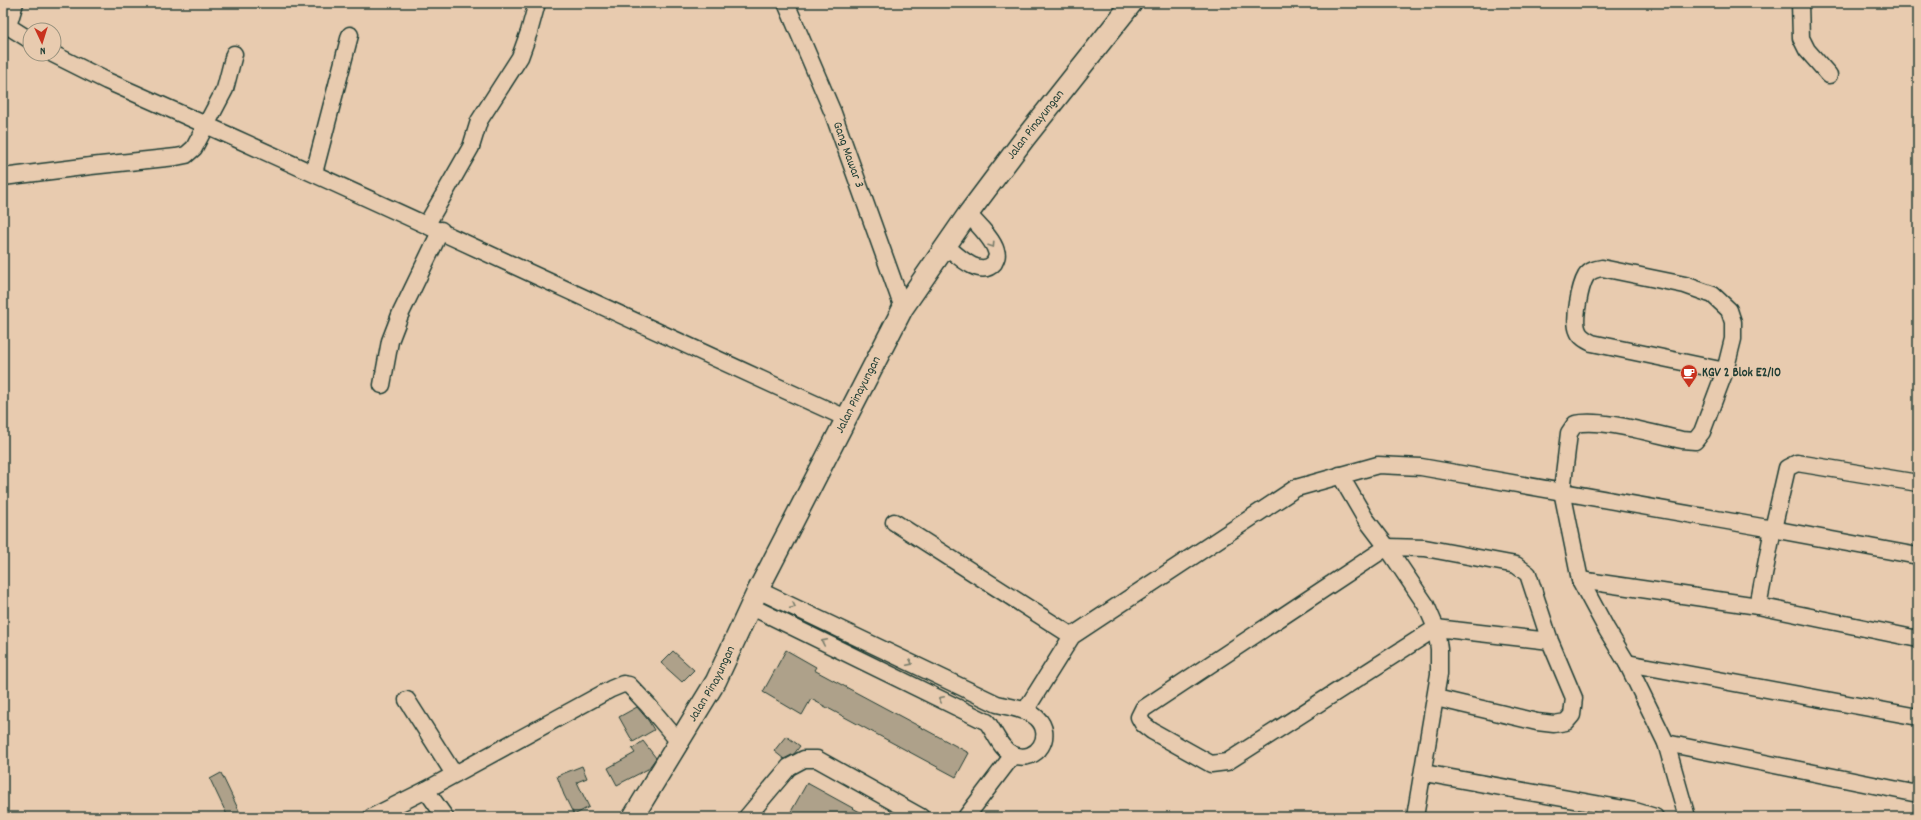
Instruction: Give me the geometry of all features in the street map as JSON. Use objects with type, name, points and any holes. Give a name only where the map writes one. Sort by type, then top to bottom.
[{"type":"main road","name":"Jalan Pinayungan","points":[[633,817],[716,681],[754,598],[903,308],[968,214],[1024,138],[1132,3]]},
{"type":"street","points":[[15,3],[6,25],[22,35]]},
{"type":"street","points":[[382,385],[392,334],[434,227],[471,147],[479,121],[520,58],[537,3]]},
{"type":"street","name":"Gang Mawar 3","points":[[786,3],[833,113],[903,308]]},
{"type":"street","points":[[1800,3],[1802,38],[1808,50],[1830,75]]},
{"type":"street","points":[[314,173],[350,35]]},
{"type":"street","points":[[3,177],[186,155],[194,148],[225,89],[234,54]]},
{"type":"street","points":[[62,58],[107,81],[434,227],[554,285],[846,418]]},
{"type":"street","points":[[946,246],[969,264],[977,267],[986,267],[993,264],[997,258],[996,251],[980,227],[968,214]]},
{"type":"street","points":[[1687,817],[1666,743],[1627,663],[1580,580],[1562,491],[1569,433],[1575,424],[1583,422],[1605,424],[1682,440],[1695,441],[1702,432],[1725,371],[1733,339],[1733,322],[1729,310],[1713,294],[1685,285],[1602,268],[1593,270],[1587,275],[1582,286],[1576,319],[1577,330],[1580,336],[1592,343],[1725,371]]},
{"type":"street","points":[[1758,606],[1787,468],[1797,463],[1918,483]]},
{"type":"street","points":[[1025,711],[1072,636],[1296,488],[1378,465],[1421,467],[1562,491],[1918,556]]},
{"type":"street","points":[[1340,475],[1366,518],[1388,547],[1426,605],[1436,628],[1439,661],[1436,698],[1416,817]]},
{"type":"street","points":[[894,522],[1072,636]]},
{"type":"street","points":[[1436,698],[1537,722],[1554,724],[1566,722],[1572,715],[1574,698],[1550,641],[1528,574],[1516,565],[1425,548],[1388,547],[1143,709],[1139,717],[1142,724],[1152,732],[1211,764],[1227,762],[1436,628],[1550,641]]},
{"type":"street","points":[[1580,580],[1758,606],[1918,639]]},
{"type":"street","points":[[754,598],[996,704],[1025,711],[1036,717],[1043,725],[1045,736],[1042,746],[1034,754],[1024,757],[1013,755],[1004,748],[987,722],[754,598]]},
{"type":"street","points":[[1627,663],[1918,717]]},
{"type":"street","points":[[372,817],[426,790],[611,688],[623,684],[629,685],[648,705],[678,742]]},
{"type":"street","points":[[976,716],[986,699]]},
{"type":"street","points":[[407,700],[454,774]]},
{"type":"street","points":[[1666,743],[1918,794]]},
{"type":"street","points":[[966,817],[1013,755]]},
{"type":"street","points":[[748,817],[789,767],[804,759],[817,759],[921,817]]},
{"type":"street","points":[[1424,773],[1627,810],[1655,817]]},
{"type":"street","points":[[426,790],[445,817]]},
{"type":"building","points":[[786,650],[816,667],[814,670],[969,753],[956,777],[811,699],[802,715],[763,692]]},
{"type":"building","points":[[673,651],[694,670],[682,682],[661,663]]},
{"type":"building","points":[[637,707],[654,730],[633,742],[619,717]]},
{"type":"building","points":[[786,736],[800,746],[794,754],[784,759],[774,751]]},
{"type":"building","points":[[643,741],[656,758],[648,769],[617,785],[608,768],[635,753],[632,749]]},
{"type":"building","points":[[582,766],[587,778],[577,782],[589,807],[574,815],[557,776]]},
{"type":"building","points":[[221,773],[242,817],[228,817],[210,779]]},
{"type":"building","points":[[807,783],[869,817],[788,817]]},
{"type":"place","name":"KGV 2 Blok E2/10","points":[[1689,388]]}]
